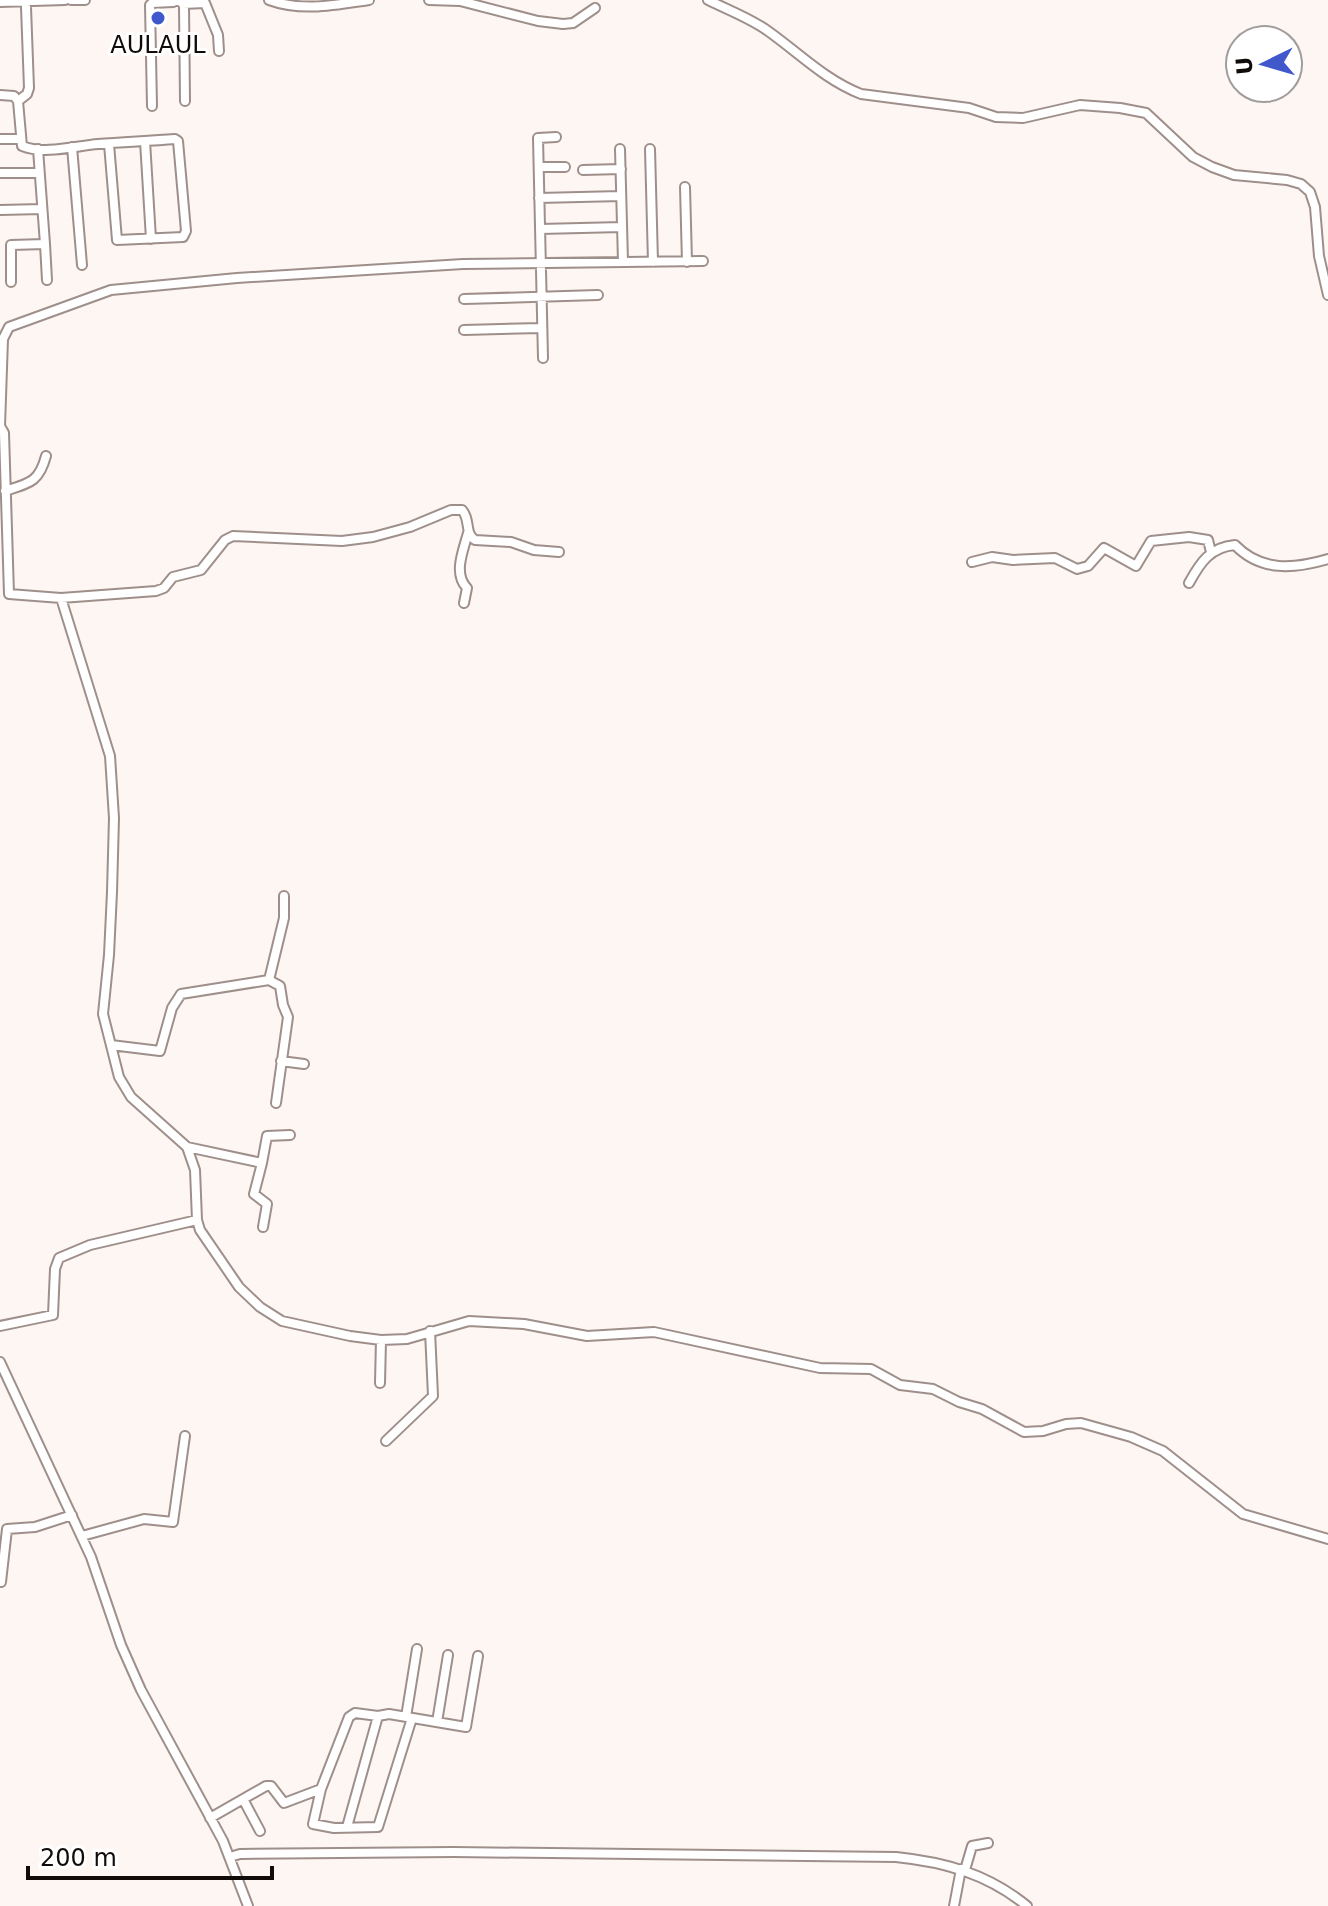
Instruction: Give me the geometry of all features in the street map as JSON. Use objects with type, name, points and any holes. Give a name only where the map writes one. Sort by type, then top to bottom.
[{"type":"street","points":[[0,2],[83,0]]},
{"type":"street","points":[[269,0],[286,6],[318,7],[369,0]]},
{"type":"street","points":[[429,0],[460,1],[538,21],[563,24],[573,23],[595,8]]},
{"type":"street","points":[[708,0],[746,18],[844,87],[861,94],[969,108],[996,117],[1023,118],[1080,105],[1136,111],[1152,117],[1193,157],[1212,167],[1234,175],[1301,184],[1310,192],[1315,207],[1319,256],[1328,295]]},
{"type":"street","points":[[176,2],[185,101]]},
{"type":"street","points":[[18,101],[29,88],[25,3]]},
{"type":"street","points":[[152,106],[152,3],[205,3],[218,35],[219,51]]},
{"type":"street","points":[[0,95],[14,96],[18,101],[22,146],[38,149],[175,139],[179,143],[186,231],[180,239],[117,240],[109,144]]},
{"type":"street","points":[[543,358],[538,138],[556,137]]},
{"type":"street","points":[[0,139],[21,139]]},
{"type":"street","points":[[145,141],[151,239]]},
{"type":"street","points":[[72,147],[82,265]]},
{"type":"street","points":[[38,149],[47,280]]},
{"type":"street","points":[[620,149],[623,262]]},
{"type":"street","points":[[650,149],[653,262]]},
{"type":"street","points":[[539,167],[565,167]]},
{"type":"street","points":[[583,170],[621,169]]},
{"type":"street","points":[[0,173],[39,173]]},
{"type":"street","points":[[685,187],[687,262]]},
{"type":"street","points":[[539,198],[621,196]]},
{"type":"street","points":[[0,210],[42,209]]},
{"type":"street","points":[[540,229],[622,227]]},
{"type":"street","points":[[0,246],[45,244]]},
{"type":"street","points":[[11,245],[11,282]]},
{"type":"street","points":[[464,603],[467,588],[459,580],[459,571],[468,533],[466,514],[462,510],[451,510],[410,527],[373,537],[342,541],[233,536],[225,540],[201,570],[173,577],[164,588],[156,591],[61,598],[4,595],[4,433],[0,426],[3,339],[9,327],[111,290],[341,270],[463,264],[703,261]]},
{"type":"street","points":[[464,299],[598,295]]},
{"type":"street","points":[[464,330],[542,328]]},
{"type":"street","points":[[5,491],[32,482],[42,470],[46,456]]},
{"type":"street","points":[[468,533],[475,540],[511,542],[534,550],[559,552]]},
{"type":"street","points":[[972,562],[992,557],[1013,560],[1055,558],[1077,569],[1088,566],[1104,548],[1136,566],[1151,541],[1189,537],[1208,540],[1211,552]]},
{"type":"street","points":[[1189,583],[1201,561],[1211,552],[1235,545],[1252,560],[1275,567],[1328,559]]},
{"type":"street","points":[[61,598],[110,756],[114,818],[112,892],[109,955],[102,1005],[119,1077],[131,1097],[187,1147],[195,1170],[200,1230],[239,1287],[271,1315],[282,1321],[381,1340],[407,1339],[469,1321],[524,1324],[587,1336],[654,1332],[820,1368],[871,1369],[900,1385],[933,1389],[982,1409],[1024,1432],[1081,1423],[1131,1437],[1163,1451],[1243,1514],[1328,1539]]},
{"type":"street","points":[[269,980],[284,918],[284,896]]},
{"type":"street","points":[[111,1045],[160,1051],[172,1008],[181,994],[269,980],[280,986],[288,1017],[276,1103]]},
{"type":"street","points":[[281,1061],[304,1064]]},
{"type":"street","points":[[263,1227],[267,1204],[254,1194],[267,1136],[290,1135]]},
{"type":"street","points":[[187,1147],[262,1163]]},
{"type":"street","points":[[0,1326],[53,1315],[55,1269],[59,1258],[90,1245],[197,1220]]},
{"type":"street","points":[[386,1441],[433,1396],[430,1331]]},
{"type":"street","points":[[380,1383],[381,1340]]},
{"type":"street","points":[[0,1362],[82,1536],[136,1679],[230,1857],[248,1906]]},
{"type":"street","points":[[82,1536],[144,1519],[173,1522],[185,1436]]},
{"type":"street","points":[[1,1582],[7,1529],[35,1527],[72,1515]]},
{"type":"street","points":[[417,1649],[409,1717],[378,1827],[324,1828],[313,1824],[321,1789],[349,1717],[355,1713],[389,1714],[409,1717],[466,1727],[478,1656]]},
{"type":"street","points":[[437,1722],[448,1655]]},
{"type":"street","points":[[347,1827],[378,1716]]},
{"type":"street","points":[[210,1818],[266,1786],[271,1786],[284,1803],[321,1789]]},
{"type":"street","points":[[243,1799],[260,1831]]},
{"type":"street","points":[[954,1906],[972,1846],[988,1843]]},
{"type":"street","points":[[230,1857],[240,1854],[438,1852],[896,1857],[934,1861],[989,1879],[1027,1906]]},
{"type":"place","name":"AULAUL","points":[[158,18]]}]
